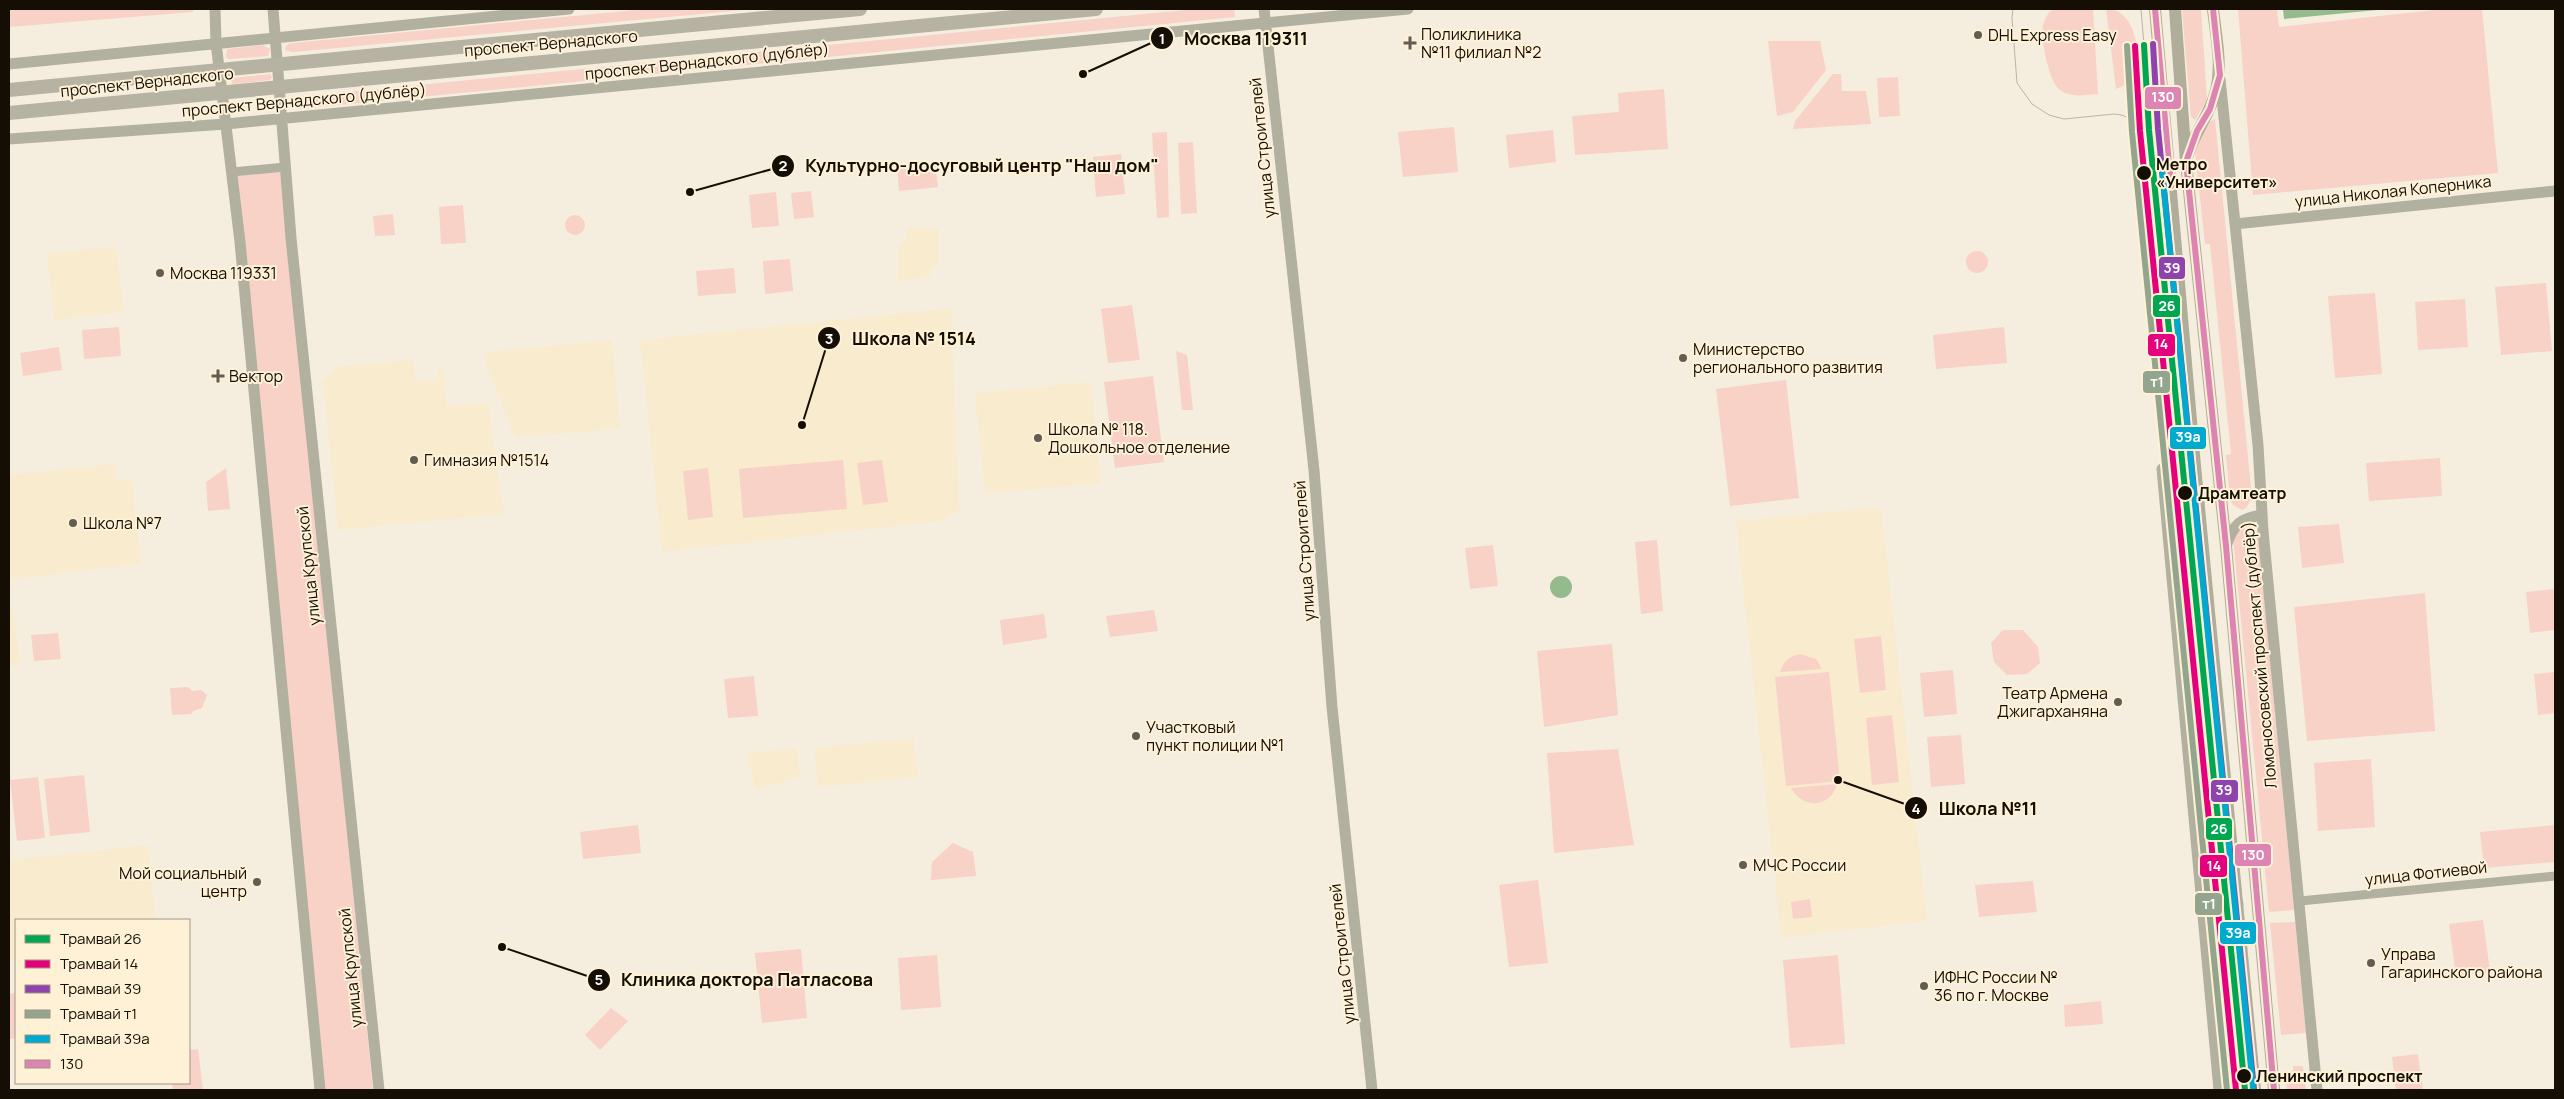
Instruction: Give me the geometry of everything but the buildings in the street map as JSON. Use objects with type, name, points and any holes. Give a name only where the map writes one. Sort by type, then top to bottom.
[{"type":"main road","name":"проспект Вернадского","points":[[9,90],[860,9]]},
{"type":"main road","name":"проспект Вернадского","points":[[9,113],[1096,9]]},
{"type":"main road","points":[[2155,9],[2194,466],[2255,1090]]},
{"type":"main road","points":[[2175,9],[2186,162],[2226,546],[2274,1090]]},
{"type":"main road","name":"Ломоносовский проспект (дублёр)","points":[[2213,9],[2220,75]]},
{"type":"main road","points":[[2186,162],[2197,131],[2210,109],[2220,75]]},
{"type":"main road","points":[[2200,522],[2203,514],[2210,510],[2218,512],[2222,519]]},
{"type":"main road","points":[[2231,833],[2236,839],[2242,840],[2248,837],[2250,831]]},
{"type":"street","points":[[215,9],[216,42],[242,264],[320,1090]]},
{"type":"street","name":"улица Крупской","points":[[273,9],[280,119],[379,1090]]},
{"type":"street","points":[[9,64],[216,42],[569,9]]},
{"type":"street","name":"улица Строителей","points":[[1264,9],[1314,470],[1332,707],[1372,1090]]},
{"type":"street","name":"проспект Вернадского (дублёр)","points":[[9,139],[280,119],[1408,9]]},
{"type":"street","name":"Ломоносовский проспект (дублёр)","points":[[2220,75],[2258,445],[2262,515],[2317,1090]]},
{"type":"street","points":[[232,172],[285,167]]},
{"type":"street","name":"улица Николая Коперника","points":[[2235,224],[2555,192]]},
{"type":"street","points":[[2194,466],[2162,469],[2219,1090]]},
{"type":"street","points":[[2226,546],[2231,530],[2236,524],[2246,518],[2262,515]]},
{"type":"street","name":"улица Фотиевой","points":[[2300,901],[2555,876]]},
{"type":"street","points":[[2203,909],[2238,904]]},
{"type":"shaded area","points":[[9,9],[193,9],[193,12],[9,27]]},
{"type":"shaded area","points":[[646,9],[754,9],[294,52],[286,51],[285,48],[288,44],[293,43]]},
{"type":"shaded area","points":[[1196,9],[1234,9],[1235,17],[298,109],[290,106],[292,99],[296,97]]},
{"type":"shaded area","points":[[2053,9],[2093,9],[2098,94],[2078,95],[2064,93],[2052,78],[2046,59],[2042,31],[2046,18]]},
{"type":"shaded area","points":[[2106,9],[2117,11],[2125,17],[2130,25],[2137,46],[2140,78],[2116,89]]},
{"type":"shaded area","points":[[2182,9],[2201,9],[2207,100],[2195,120],[2191,117]]},
{"type":"shaded area","points":[[2238,9],[2277,9],[2279,27],[2444,9],[2482,9],[2498,173],[2253,195]]},
{"type":"shaded area","points":[[2283,9],[2388,9],[2284,19]]},
{"type":"shaded area","points":[[1768,41],[1820,41],[1826,70],[1793,112],[1777,116]]},
{"type":"shaded area","points":[[263,45],[270,49],[268,56],[228,59],[226,56],[227,49]]},
{"type":"shaded area","points":[[270,74],[272,77],[270,80],[233,84],[230,80],[232,78]]},
{"type":"shaded area","points":[[1833,74],[1841,74],[1842,91],[1866,91],[1871,124],[1793,129],[1795,121]]},
{"type":"shaded area","points":[[1898,77],[1900,116],[1879,117],[1877,78]]},
{"type":"shaded area","points":[[1664,89],[1668,149],[1575,155],[1572,116],[1619,112],[1618,93]]},
{"type":"shaded area","points":[[2215,119],[2252,498],[2246,508],[2242,510],[2233,505],[2230,500],[2226,455],[2231,454],[2210,244],[2205,244],[2195,151],[2205,128]]},
{"type":"shaded area","points":[[1454,127],[1458,172],[1403,177],[1398,132]]},
{"type":"shaded area","points":[[1553,130],[1556,162],[1509,168],[1506,135]]},
{"type":"shaded area","points":[[1167,132],[1169,217],[1157,218],[1152,133]]},
{"type":"shaded area","points":[[1193,142],[1197,213],[1181,214],[1178,143]]},
{"type":"shaded area","points":[[1121,154],[1125,194],[1096,197],[1093,157]]},
{"type":"shaded area","points":[[935,163],[938,187],[899,191],[897,166]]},
{"type":"shaded area","points":[[281,171],[373,1090],[324,1090],[237,176]]},
{"type":"shaded area","points":[[811,191],[814,217],[794,219],[791,193]]},
{"type":"shaded area","points":[[776,192],[779,226],[752,228],[749,195]]},
{"type":"shaded area","points":[[463,205],[466,243],[441,244],[439,207]]},
{"type":"shaded area","points":[[393,214],[395,235],[375,236],[373,216]]},
{"type":"shaded area","points":[[575,215],[582,218],[585,225],[582,232],[575,235],[568,232],[565,225],[568,218]]},
{"type":"shaded area","points":[[2160,216],[2167,216],[2189,464],[2184,465]]},
{"type":"shaded area","points":[[906,228],[939,228],[938,265],[930,269],[931,277],[898,281],[898,246],[906,239]]},
{"type":"shaded area","points":[[116,246],[124,312],[54,320],[47,254]]},
{"type":"shaded area","points":[[1977,251],[1987,258],[1988,262],[1981,272],[1977,273],[1967,266],[1966,262],[1973,252]]},
{"type":"shaded area","points":[[790,259],[793,291],[765,294],[763,261]]},
{"type":"shaded area","points":[[734,268],[736,293],[698,296],[696,271]]},
{"type":"shaded area","points":[[2546,283],[2552,351],[2501,355],[2495,287]]},
{"type":"shaded area","points":[[2375,293],[2382,374],[2335,378],[2328,296]]},
{"type":"shaded area","points":[[2465,299],[2468,347],[2418,350],[2415,302]]},
{"type":"shaded area","points":[[1132,305],[1140,360],[1108,363],[1101,309]]},
{"type":"shaded area","points":[[951,308],[959,509],[941,521],[662,552],[640,340]]},
{"type":"shaded area","points":[[119,327],[121,356],[84,359],[82,330]]},
{"type":"shaded area","points":[[2004,327],[2007,363],[1936,369],[1933,335]]},
{"type":"shaded area","points":[[612,340],[620,428],[515,438],[485,362],[484,352]]},
{"type":"shaded area","points":[[59,347],[62,370],[23,376],[20,353]]},
{"type":"shaded area","points":[[1176,351],[1187,355],[1193,410],[1182,410]]},
{"type":"shaded area","name":"Гимназия №1514","points":[[413,360],[415,381],[439,378],[438,368],[444,367],[446,406],[488,403],[504,514],[338,530],[323,382],[336,367]]},
{"type":"shaded area","points":[[1153,376],[1164,462],[1115,468],[1104,382]]},
{"type":"shaded area","points":[[1786,380],[1799,498],[1730,506],[1716,389]]},
{"type":"shaded area","name":"Школа № 118. Дошкольное отделение","points":[[1091,382],[1101,483],[985,494],[975,393]]},
{"type":"shaded area","points":[[2440,458],[2442,496],[2369,501],[2366,463]]},
{"type":"shaded area","points":[[843,460],[847,509],[743,518],[739,469]]},
{"type":"shaded area","points":[[882,460],[888,502],[863,505],[857,463]]},
{"type":"shaded area","name":"Школа №7","points":[[115,464],[117,481],[132,480],[141,564],[9,580],[9,475]]},
{"type":"shaded area","points":[[226,468],[230,509],[208,511],[206,482]]},
{"type":"shaded area","points":[[708,468],[713,517],[688,520],[683,471]]},
{"type":"shaded area","points":[[1881,507],[1927,921],[1781,938],[1736,521]]},
{"type":"shaded area","points":[[2339,524],[2344,563],[2302,568],[2298,527]]},
{"type":"shaded area","points":[[2247,525],[2252,526],[2258,534],[2294,910],[2269,912],[2233,537],[2234,533]]},
{"type":"shaded area","points":[[1657,540],[1663,611],[1641,614],[1635,542]]},
{"type":"shaded area","points":[[1493,545],[1498,586],[1470,589],[1465,548]]},
{"type":"shaded area","points":[[1561,576],[1569,579],[1572,587],[1569,595],[1561,598],[1553,595],[1550,587],[1553,579]]},
{"type":"shaded area","points":[[2555,589],[2555,630],[2530,633],[2526,592]]},
{"type":"shaded area","points":[[2425,593],[2435,731],[2307,741],[2294,607]]},
{"type":"shaded area","points":[[13,610],[20,665],[9,667],[9,611]]},
{"type":"shaded area","points":[[1154,610],[1158,631],[1110,637],[1106,616]]},
{"type":"shaded area","points":[[1044,614],[1047,638],[1003,645],[1000,620]]},
{"type":"shaded area","points":[[2003,630],[2023,630],[2038,647],[2040,663],[2027,674],[2007,675],[1994,662],[1991,643]]},
{"type":"shaded area","points":[[58,633],[61,659],[34,661],[31,635]]},
{"type":"shaded area","points":[[1881,636],[1886,690],[1860,693],[1854,639]]},
{"type":"shaded area","points":[[1612,644],[1618,715],[1544,727],[1537,651]]},
{"type":"shaded area","points":[[1800,654],[1816,659],[1822,669],[1780,672],[1787,660]]},
{"type":"shaded area","points":[[1953,670],[1957,714],[1924,717],[1920,673]]},
{"type":"shaded area","points":[[1829,672],[1840,781],[1786,786],[1775,677]]},
{"type":"shaded area","points":[[2555,672],[2555,713],[2538,715],[2534,674]]},
{"type":"shaded area","points":[[754,676],[758,716],[728,718],[724,679]]},
{"type":"shaded area","points":[[188,687],[192,691],[201,690],[207,695],[202,708],[193,711],[191,714],[172,715],[170,688]]},
{"type":"shaded area","points":[[1892,715],[1899,782],[1872,785],[1866,718]]},
{"type":"shaded area","points":[[1961,735],[1965,784],[1931,787],[1927,737]]},
{"type":"shaded area","points":[[914,738],[918,777],[818,787],[814,748]]},
{"type":"shaded area","points":[[796,748],[801,776],[756,790],[746,753]]},
{"type":"shaded area","points":[[1618,749],[1634,845],[1554,853],[1547,753]]},
{"type":"shaded area","points":[[2371,759],[2375,827],[2318,831],[2314,763]]},
{"type":"shaded area","points":[[84,775],[90,832],[50,836],[44,779]]},
{"type":"shaded area","points":[[38,777],[45,838],[17,841],[10,780]]},
{"type":"shaded area","points":[[1837,784],[1829,798],[1823,802],[1816,803],[1802,800],[1791,788]]},
{"type":"shaded area","points":[[638,825],[641,853],[583,859],[580,832]]},
{"type":"shaded area","points":[[2555,825],[2555,862],[2484,868],[2480,832]]},
{"type":"shaded area","points":[[953,843],[973,852],[976,876],[931,880],[932,862]]},
{"type":"shaded area","points":[[148,845],[156,919],[15,919],[15,959],[9,960],[9,860]]},
{"type":"shaded area","points":[[1538,880],[1548,963],[1509,967],[1499,885]]},
{"type":"shaded area","points":[[2033,881],[2037,912],[1979,917],[1975,885]]},
{"type":"shaded area","points":[[1810,899],[1812,917],[1793,919],[1791,902]]},
{"type":"shaded area","points":[[2483,920],[2490,971],[2456,976],[2449,924]]},
{"type":"shaded area","points":[[2295,922],[2306,1033],[2281,1035],[2270,923]]},
{"type":"shaded area","points":[[801,949],[807,1018],[762,1023],[755,953]]},
{"type":"shaded area","points":[[937,955],[941,1007],[901,1010],[898,958]]},
{"type":"shaded area","points":[[1838,955],[1845,1044],[1790,1048],[1783,960]]},
{"type":"shaded area","points":[[15,993],[15,1038],[9,1039],[9,994]]},
{"type":"shaded area","points":[[2101,1001],[2103,1024],[2065,1027],[2064,1005]]},
{"type":"shaded area","points":[[611,1008],[628,1021],[600,1050],[585,1035]]},
{"type":"shaded area","points":[[198,1049],[203,1090],[173,1090],[172,1084],[190,1084],[190,1050]]},
{"type":"shaded area","points":[[2418,1054],[2423,1090],[2396,1090],[2392,1057]]},
{"type":"shaded area","points":[[2293,1066],[2303,1066],[2306,1090],[2287,1090],[2285,1071],[2293,1071]]},
{"type":"tram line","points":[[2013,9],[2017,83],[2032,104],[2049,115],[2064,119],[2114,114],[2124,116],[2132,121],[2140,135],[2145,173]]},
{"type":"tram line","points":[[2141,9],[2144,45]]},
{"type":"tram line","name":"39","points":[[2153,44],[2158,129],[2254,1089]]},
{"type":"tram line","name":"26","points":[[2144,45],[2149,130],[2245,1090]]},
{"type":"tram line","name":"т1","points":[[2127,46],[2132,132],[2227,1090]]},
{"type":"tram line","name":"14","points":[[2135,46],[2140,131],[2236,1090]]},
{"type":"tram line","name":"39а","points":[[2162,171],[2253,1088]]},
{"type":"transit line","name":"130","points":[[2155,9],[2171,186]]},
{"type":"transit line","name":"130","points":[[2213,9],[2220,75],[2210,109],[2197,131],[2186,162],[2226,546],[2274,1090]]},
{"type":"place","name":"DHL Express Easy","points":[[1978,35]]},
{"type":"place","name":"Поликлиника №11 филиал №2","points":[[1410,43]]},
{"type":"place","name":"Москва 119311","points":[[1083,74]]},
{"type":"place","name":"Метро «Университет»","points":[[2144,173]]},
{"type":"place","name":"Культурно-досуговый центр \"Наш дом\"","points":[[690,192]]},
{"type":"place","name":"Москва 119331","points":[[160,273]]},
{"type":"place","name":"Министерство регионального развития","points":[[1683,358]]},
{"type":"place","name":"Вектор","points":[[218,376]]},
{"type":"place","name":"Школа № 1514","points":[[802,425]]},
{"type":"place","name":"Школа № 118. Дошкольное отделение","points":[[1038,438]]},
{"type":"place","name":"Гимназия №1514","points":[[414,460]]},
{"type":"place","name":"Драмтеатр","points":[[2185,493]]},
{"type":"place","name":"Школа №7","points":[[73,523]]},
{"type":"place","name":"Театр Армена Джигарханяна","points":[[2118,702]]},
{"type":"place","name":"Участковый пункт полиции №1","points":[[1136,736]]},
{"type":"place","name":"Школа №11","points":[[1838,780]]},
{"type":"place","name":"МЧС России","points":[[1743,865]]},
{"type":"place","name":"Мой социальный центр","points":[[257,882]]},
{"type":"place","name":"Клиника доктора Патласова","points":[[502,947]]},
{"type":"place","name":"Управа Гагаринского района","points":[[2371,963]]},
{"type":"place","name":"ИФНС России № 36 по г. Москве","points":[[1924,986]]},
{"type":"place","name":"Ленинский проспект","points":[[2244,1076]]}]
